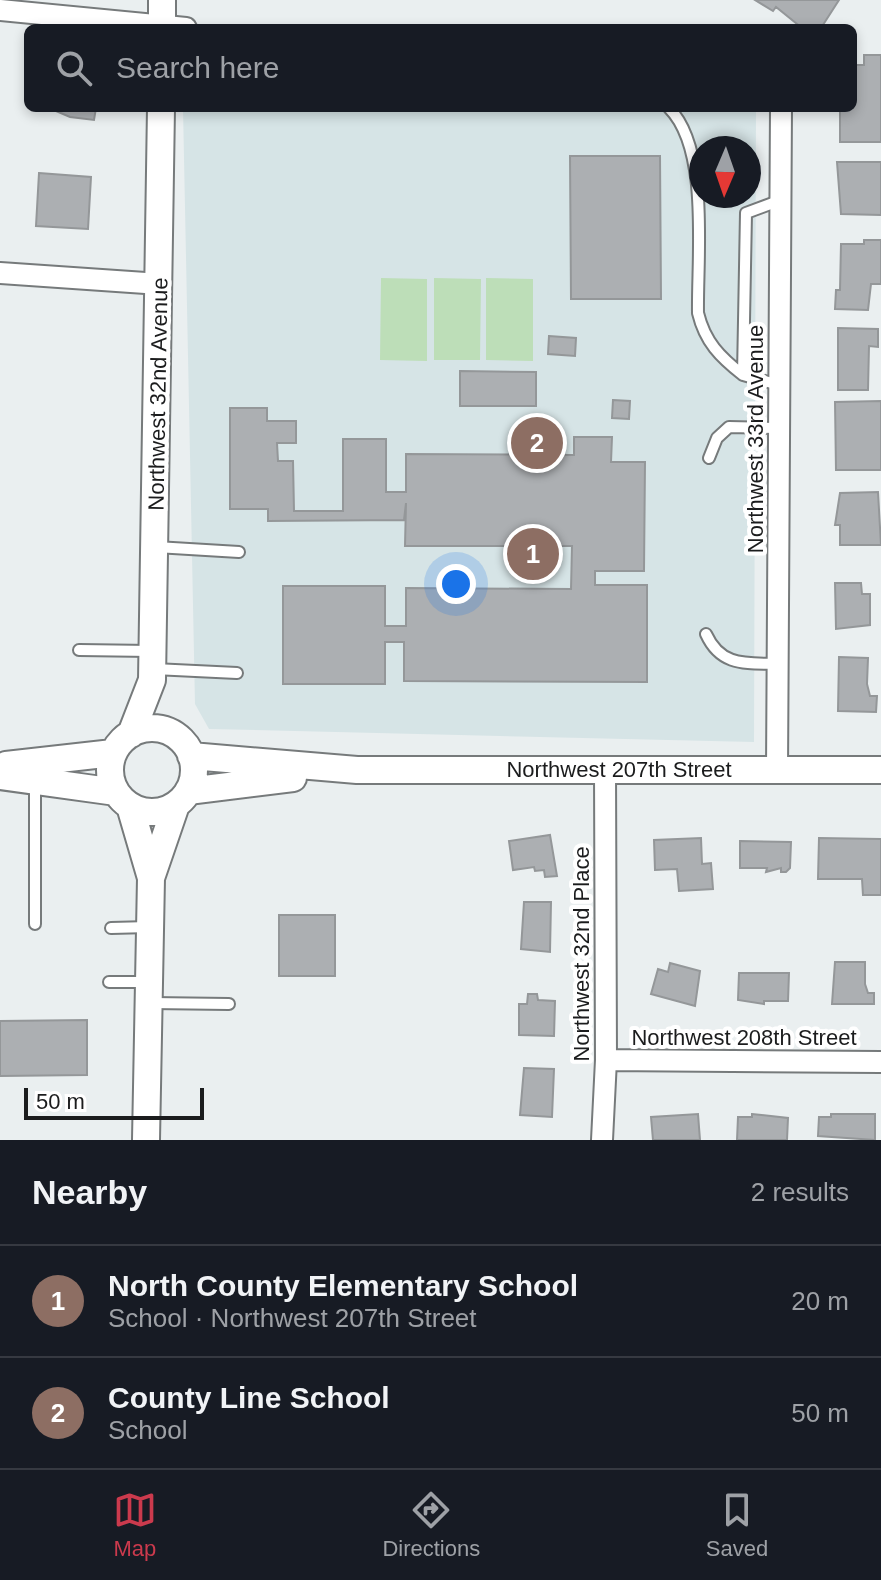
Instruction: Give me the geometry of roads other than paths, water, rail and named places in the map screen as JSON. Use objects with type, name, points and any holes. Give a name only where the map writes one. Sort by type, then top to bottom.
[{"type":"street","points":[[162,0],[162,24]]},
{"type":"street","points":[[0,10],[126,24]]},
{"type":"street","name":"Northwest 32nd Avenue","points":[[122,744],[152,667],[161,112]]},
{"type":"street","name":"Northwest 33rd Avenue","points":[[777,770],[781,112]]},
{"type":"street","points":[[0,273],[160,284]]},
{"type":"street","name":"Northwest 32nd Avenue","points":[[152,667],[184,746]]},
{"type":"street","points":[[0,776],[35,771],[122,744],[155,728],[184,746],[194,774],[151,878]]},
{"type":"street","points":[[122,744],[110,773],[123,799],[151,878],[146,1140]]},
{"type":"street","name":"Northwest 207th Street","points":[[184,746],[357,770],[881,770]]},
{"type":"street","points":[[0,765],[35,771],[123,799],[153,812],[182,798]]},
{"type":"street","name":"Northwest 32nd Place","points":[[602,1140],[606,1060],[605,769]]},
{"type":"street","name":"Northwest 207th Street","points":[[182,798],[357,770]]},
{"type":"street","name":"Northwest 208th Street","points":[[606,1060],[881,1062]]},
{"type":"lane","points":[[673,112],[681,119],[693,162],[701,328],[720,356],[743,375],[779,385]]},
{"type":"lane","points":[[743,375],[746,213],[781,200]]},
{"type":"lane","points":[[709,458],[717,438],[729,427],[779,428]]},
{"type":"lane","points":[[156,547],[239,552]]},
{"type":"lane","points":[[706,634],[722,658],[739,663],[778,664]]},
{"type":"lane","points":[[79,650],[152,667],[237,673]]},
{"type":"lane","points":[[35,771],[35,924]]},
{"type":"lane","points":[[111,928],[151,927]]},
{"type":"lane","points":[[109,982],[149,993],[229,1004]]},
{"type":"place","name":"County Line School","points":[[537,443]]},
{"type":"place","name":"North County Elementary School","points":[[533,554]]}]
